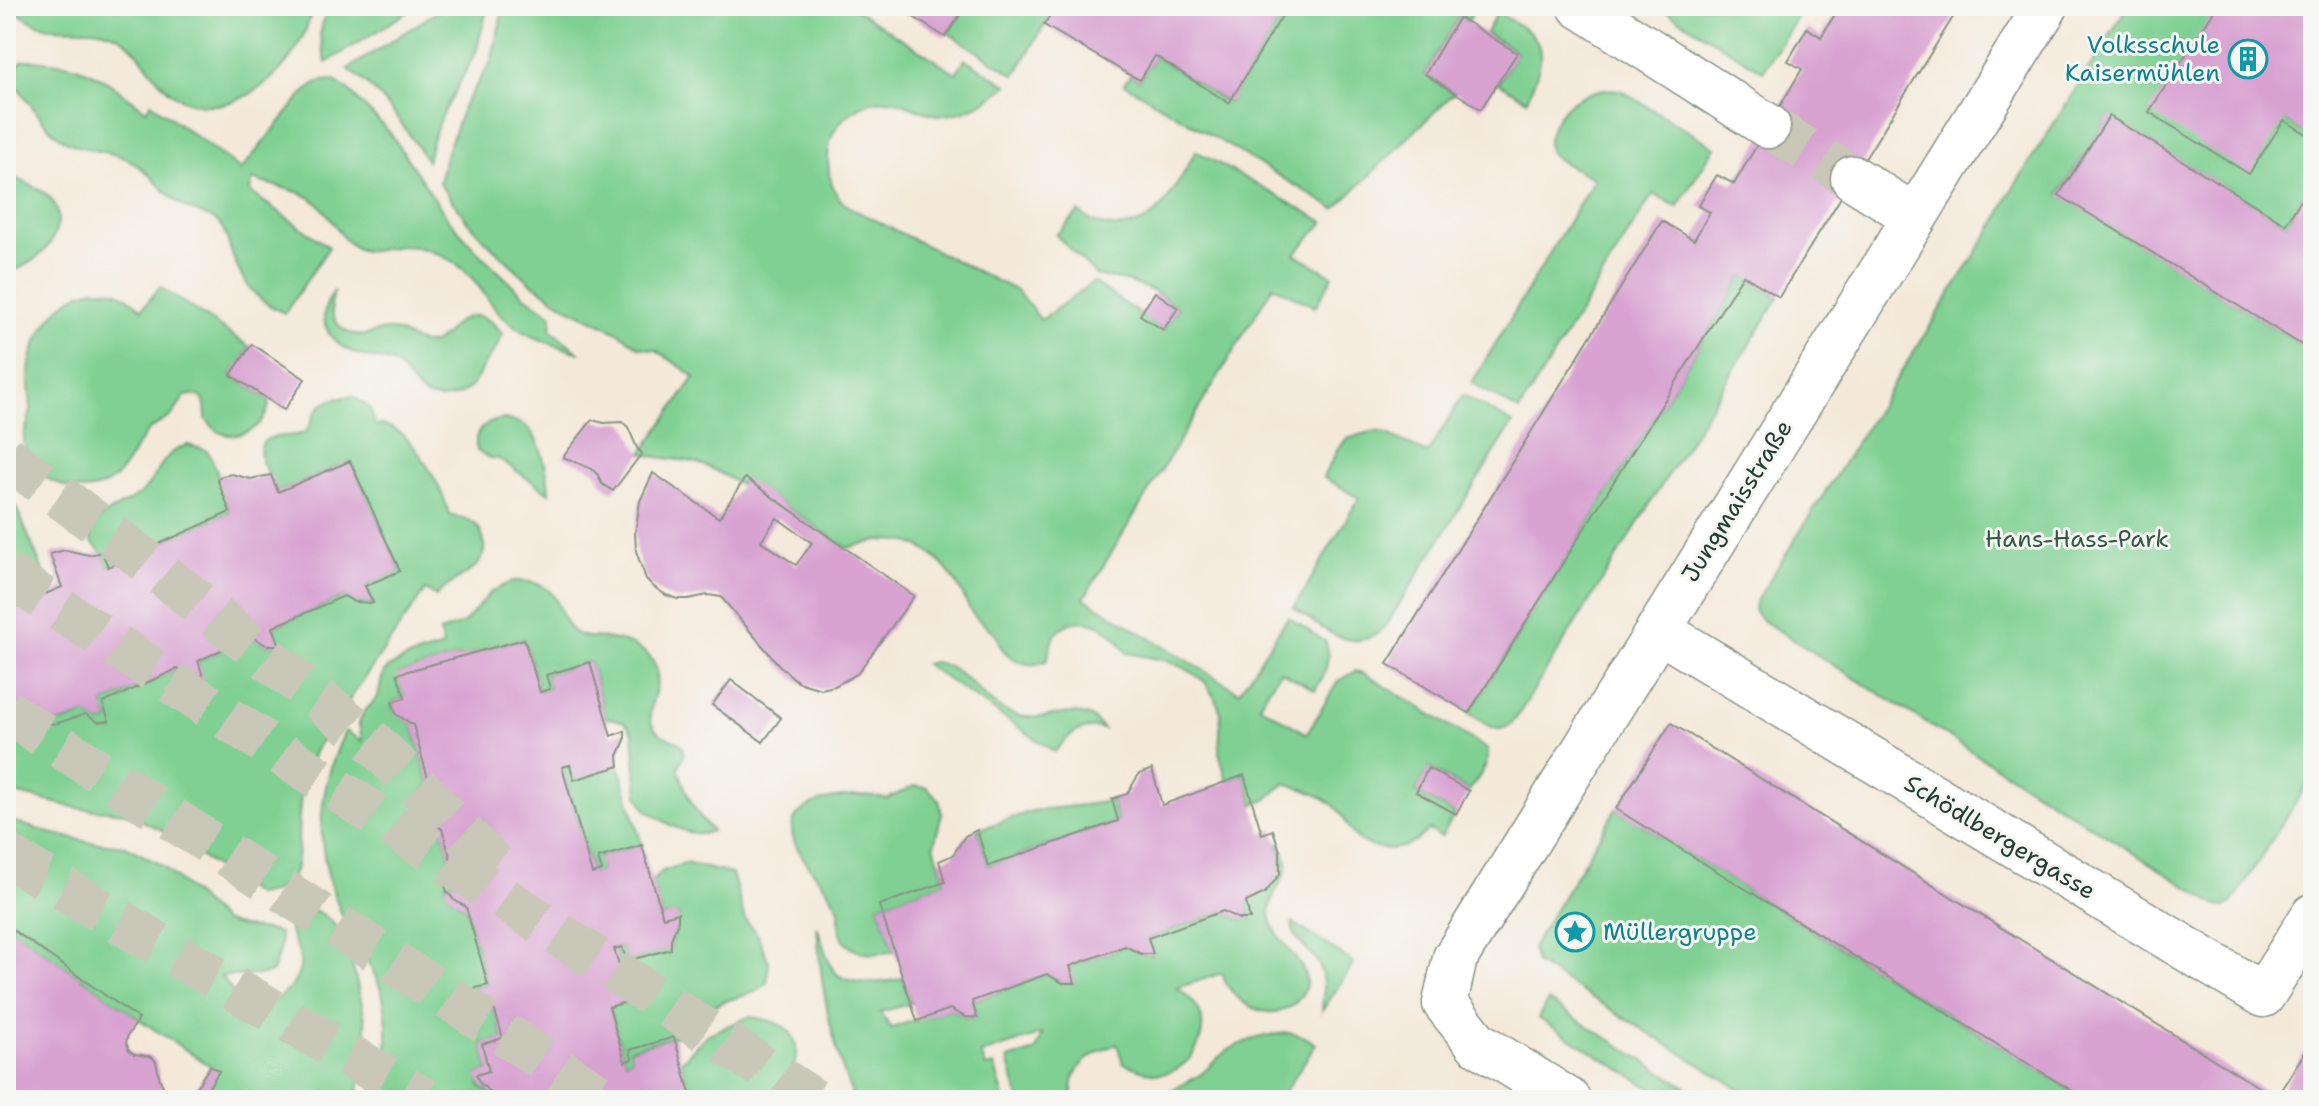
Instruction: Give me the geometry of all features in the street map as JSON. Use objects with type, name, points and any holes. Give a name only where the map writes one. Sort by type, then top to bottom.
[{"type":"street","points":[[1580,6],[1768,126]]},
{"type":"street","name":"Jungmaisstraße","points":[[1568,1100],[1477,1043],[1447,993],[1455,958],[2046,6]]},
{"type":"street","points":[[1853,178],[1914,216]]},
{"type":"street","name":"Schödlbergergasse","points":[[1658,630],[2263,995],[2313,916]]},
{"type":"green space","points":[[10,6],[312,6],[296,49],[263,86],[242,98],[220,104],[197,104],[167,89],[135,50],[119,37],[100,30],[41,25],[28,20]]},
{"type":"green space","points":[[327,6],[417,6],[326,63],[320,35]]},
{"type":"green space","points":[[446,6],[488,6],[476,52],[442,116],[427,161],[382,99],[348,69]]},
{"type":"green space","points":[[504,6],[850,6],[956,73],[965,59],[1007,85],[979,105],[945,115],[889,100],[860,107],[844,119],[832,136],[828,154],[829,174],[835,192],[854,210],[1017,291],[1041,320],[1093,282],[1163,330],[1178,308],[1143,287],[1097,276],[1056,235],[1079,212],[1093,222],[1108,227],[1134,225],[1146,219],[1175,189],[1196,151],[1324,222],[1295,254],[1333,276],[1315,307],[1273,286],[1084,598],[1239,692],[1288,617],[1326,642],[1326,667],[1315,690],[1280,671],[1259,705],[1307,734],[1338,681],[1356,671],[1488,750],[1485,766],[1469,791],[1429,768],[1416,792],[1455,814],[1441,837],[1429,830],[1414,842],[1401,847],[1387,849],[1372,846],[1354,835],[1332,804],[1285,783],[1266,800],[1253,805],[1244,775],[1227,781],[1219,752],[1221,713],[1205,682],[1192,672],[1169,661],[1127,653],[1111,633],[1087,622],[1063,627],[1052,641],[1047,660],[1035,664],[1021,662],[1004,651],[995,634],[972,613],[957,583],[924,549],[908,542],[892,540],[847,548],[745,479],[740,485],[696,463],[642,453],[695,377],[656,350],[639,347],[618,332],[570,309],[531,283],[468,222],[439,183],[464,105],[491,62]]},
{"type":"green space","points":[[966,6],[1056,6],[1015,75],[948,33]]},
{"type":"green space","points":[[1288,6],[1477,6],[1468,22],[1459,17],[1425,74],[1454,93],[1335,209],[1124,84],[1130,75],[1140,80],[1155,56],[1228,103]]},
{"type":"green space","points":[[1657,6],[1815,6],[1802,10],[1763,71]]},
{"type":"green space","name":"Hans-Hass-Park","points":[[2128,6],[2217,6],[2284,120],[2313,138],[2313,180],[2286,224],[2109,117],[2059,194],[2313,352],[2313,775],[2231,905],[2225,907],[2218,906],[1762,620],[1754,610],[1755,603],[1999,217],[2009,195]]},
{"type":"green space","points":[[1497,12],[1530,33],[1539,48],[1537,75],[1527,100],[1498,83],[1517,52],[1486,33]]},
{"type":"green space","points":[[23,60],[62,63],[90,72],[146,110],[151,103],[241,170],[302,95],[322,81],[333,80],[347,89],[390,133],[448,219],[475,249],[522,294],[552,315],[551,330],[580,353],[534,337],[513,325],[455,263],[430,251],[409,246],[360,250],[347,241],[315,201],[300,193],[252,179],[250,192],[329,247],[285,313],[275,309],[250,289],[244,280],[219,223],[178,203],[134,163],[118,155],[73,145],[57,135],[6,73],[6,63],[15,69]]},
{"type":"green space","points":[[1603,89],[1620,90],[1715,147],[1677,207],[1653,194],[1519,411],[1472,383],[1594,179],[1551,154],[1548,141],[1552,127],[1569,104]]},
{"type":"green space","points":[[6,172],[50,198],[58,216],[54,234],[44,251],[6,275]]},
{"type":"green space","points":[[1743,275],[1779,297],[1517,717],[1505,728],[1488,726],[1469,713]]},
{"type":"green space","points":[[160,287],[250,347],[231,375],[269,400],[265,416],[246,432],[238,435],[221,433],[206,419],[203,399],[197,395],[185,396],[171,416],[146,433],[123,469],[110,482],[82,490],[53,481],[32,463],[24,437],[31,412],[30,365],[41,333],[59,309],[83,293],[96,289],[115,291],[142,309]]},
{"type":"green space","points":[[335,290],[331,307],[336,322],[356,335],[390,330],[419,342],[430,343],[441,338],[464,318],[475,316],[496,326],[502,333],[501,338],[466,391],[453,397],[432,398],[418,390],[396,365],[360,355],[332,337],[324,320],[328,301]]},
{"type":"green space","points":[[1463,395],[1513,423],[1385,627],[1361,640],[1338,637],[1327,631],[1294,608],[1359,498],[1323,477],[1338,449],[1347,439],[1376,431],[1427,454]]},
{"type":"green space","points":[[353,396],[370,408],[375,425],[400,433],[412,444],[432,473],[450,515],[466,519],[478,527],[484,549],[477,566],[436,596],[425,590],[315,750],[302,787],[296,866],[290,881],[278,890],[256,895],[162,830],[126,813],[77,808],[6,791],[6,689],[29,720],[43,724],[57,723],[85,714],[98,722],[109,721],[103,703],[177,669],[191,679],[203,680],[198,661],[251,636],[266,645],[279,645],[273,627],[344,596],[354,602],[373,603],[365,586],[400,570],[350,461],[278,492],[261,458],[264,442],[270,438],[302,434],[322,405]]},
{"type":"green space","points":[[505,419],[524,425],[535,438],[545,466],[549,493],[499,459],[477,451],[478,432],[491,422]]},
{"type":"green space","points":[[188,445],[205,450],[210,455],[230,512],[108,567],[90,538],[94,524],[141,493],[165,459]]},
{"type":"green space","points":[[6,483],[43,571],[32,575],[41,596],[6,611]]},
{"type":"green space","points":[[513,581],[531,582],[544,587],[557,602],[565,621],[579,635],[630,644],[652,660],[657,679],[651,723],[659,733],[682,745],[684,755],[678,768],[681,777],[695,809],[712,831],[703,834],[688,832],[646,810],[638,795],[633,733],[622,721],[606,718],[590,662],[546,675],[550,689],[540,692],[524,639],[398,674],[405,698],[392,702],[398,714],[413,725],[435,803],[422,806],[423,810],[442,829],[457,881],[445,885],[448,893],[466,907],[488,985],[475,988],[480,999],[495,1011],[503,1038],[482,1044],[489,1071],[477,1075],[481,1087],[498,1100],[378,1100],[387,1047],[385,1005],[376,978],[347,926],[328,876],[322,828],[327,781],[345,731],[362,741],[359,724],[363,713],[378,697],[383,674],[388,668],[407,658],[443,647],[440,632],[464,623],[491,592]]},
{"type":"green space","points":[[934,662],[957,672],[1002,710],[1024,717],[1081,714],[1091,717],[1103,729],[1088,728],[1076,732],[1055,752],[925,664]]},
{"type":"green space","points":[[619,766],[642,845],[599,857],[602,871],[592,874],[562,767]]},
{"type":"green space","points":[[914,786],[928,788],[939,800],[942,814],[934,845],[945,882],[879,905],[894,951],[863,953],[847,944],[842,936],[838,907],[795,844],[793,823],[800,812],[826,800],[860,796],[887,799]]},
{"type":"green space","points":[[1112,799],[1118,821],[988,866],[977,830],[1032,811]]},
{"type":"green space","points":[[1616,809],[2087,1100],[1757,1100],[1536,963],[1532,948]]},
{"type":"green space","points":[[6,819],[88,842],[126,846],[163,866],[223,921],[279,933],[280,948],[272,972],[221,976],[232,991],[236,1007],[244,1015],[282,995],[296,979],[300,958],[289,927],[297,915],[313,910],[333,923],[345,942],[364,1015],[366,1048],[356,1100],[201,1100],[218,1071],[6,925]]},
{"type":"green space","points":[[1277,842],[1287,862],[1271,904],[1272,924],[1302,967],[1306,984],[1299,998],[1288,1008],[1266,1012],[1254,1008],[1234,994],[1222,973],[1177,988],[1196,1006],[1201,1016],[1202,1030],[1191,1056],[1177,1069],[1150,1073],[1123,1063],[1117,1044],[1083,1063],[1074,1079],[1074,1100],[1019,1100],[1008,1059],[1036,1051],[1042,1034],[981,1054],[986,1067],[994,1065],[1005,1100],[854,1100],[828,1014],[817,926],[832,968],[845,979],[865,982],[903,978],[911,1003],[880,1012],[891,1028],[950,1009],[965,1017],[977,1018],[972,1001],[1047,974],[1063,983],[1074,983],[1070,966],[1125,946],[1141,954],[1152,954],[1148,938],[1223,911],[1239,919],[1250,919],[1246,902],[1271,885],[1279,871]]},
{"type":"green space","points":[[685,863],[732,874],[745,920],[757,934],[769,962],[767,983],[755,992],[708,1009],[687,1033],[630,1049],[632,1059],[625,1062],[609,1007],[630,1001],[614,949],[622,947],[627,961],[671,948],[678,914],[663,917],[652,881],[661,872]]},
{"type":"green space","points":[[1292,922],[1354,963],[1322,1011],[1321,970],[1316,959],[1299,941]]},
{"type":"green space","points":[[1548,1001],[1707,1100],[1670,1100],[1538,1018]]},
{"type":"green space","points":[[749,1017],[783,1026],[796,1044],[794,1069],[783,1100],[692,1100],[681,1062],[706,1035]]},
{"type":"green space","points":[[1290,1033],[1316,1044],[1279,1100],[1158,1100],[1201,1074],[1235,1047],[1262,1037]]},
{"type":"building","points":[[896,6],[966,6],[945,37]]},
{"type":"building","points":[[1056,6],[1288,6],[1229,103],[1155,56],[1140,80],[1130,75],[1044,25]]},
{"type":"building","points":[[1840,6],[1960,6],[1779,297],[1743,275],[1469,713],[1387,664],[1662,221],[1694,240],[1710,212],[1698,206],[1717,175],[1734,184],[1802,69],[1788,61],[1807,28],[1821,37]]},
{"type":"building","name":"Volksschule Kaisermühlen","points":[[2217,6],[2313,6],[2313,138],[2284,120],[2249,174],[2149,112]]},
{"type":"building","points":[[1459,17],[1517,53],[1481,109],[1425,74]]},
{"type":"building","points":[[2109,116],[2286,224],[2313,180],[2313,352],[2059,195]]},
{"type":"building","points":[[1155,292],[1178,308],[1163,330],[1140,315]]},
{"type":"building","points":[[252,344],[305,379],[284,410],[231,375]]},
{"type":"building","points":[[592,420],[622,422],[642,453],[613,491],[602,484],[592,469],[563,457]]},
{"type":"building","points":[[350,461],[400,571],[365,586],[373,603],[354,602],[344,596],[273,627],[280,645],[266,645],[251,636],[198,661],[204,680],[192,679],[177,669],[103,703],[109,721],[98,722],[85,714],[55,724],[28,720],[13,703],[6,689],[6,681],[9,680],[6,674],[6,611],[62,587],[50,554],[65,550],[89,555],[102,552],[108,567],[230,512],[217,479],[222,476],[232,474],[250,479],[271,475],[278,492]]},
{"type":"building","points":[[653,473],[719,518],[745,478],[914,596],[857,674],[835,686],[821,689],[798,682],[779,665],[721,597],[708,595],[677,599],[666,595],[646,579],[636,551],[635,533],[640,501]],"holes":[[[777,518],[812,543],[796,565],[761,541]]]},
{"type":"building","points":[[524,639],[540,692],[550,689],[546,675],[590,662],[611,736],[625,731],[625,740],[618,756],[619,766],[574,780],[570,765],[562,767],[592,874],[602,871],[598,858],[642,845],[663,917],[678,913],[671,949],[627,961],[622,947],[614,949],[630,1001],[609,1007],[625,1062],[632,1059],[630,1050],[674,1037],[692,1100],[498,1100],[476,1075],[489,1071],[482,1044],[503,1038],[495,1011],[477,996],[475,988],[488,985],[466,907],[447,892],[445,885],[457,881],[442,829],[424,814],[422,806],[435,803],[413,725],[396,714],[392,702],[405,698],[397,674]]},
{"type":"building","points":[[731,680],[781,718],[763,742],[712,705]]},
{"type":"building","points":[[1671,723],[2276,1098],[2313,1039],[2313,1100],[2087,1100],[1616,809]]},
{"type":"building","points":[[1428,768],[1469,791],[1456,814],[1416,792]]},
{"type":"building","points":[[1152,769],[1162,805],[1244,775],[1262,834],[1273,830],[1280,851],[1280,874],[1265,893],[1246,902],[1250,919],[1239,919],[1223,911],[1148,938],[1153,954],[1141,954],[1125,946],[1070,966],[1075,983],[1063,983],[1047,974],[972,1001],[977,1018],[965,1017],[950,1009],[917,1021],[879,905],[945,882],[939,861],[953,855],[965,836],[977,830],[988,866],[1118,821],[1112,799],[1127,794],[1139,774]]},
{"type":"building","points":[[6,925],[139,1019],[126,1042],[134,1054],[152,1057],[165,1090],[173,1094],[193,1092],[210,1066],[219,1071],[201,1100],[6,1100]]},
{"type":"tunnel","points":[[1768,126],[1853,178]]},
{"type":"tunnel","points":[[6,456],[141,557],[374,743],[509,880]]},
{"type":"tunnel","points":[[6,574],[813,1100]]},
{"type":"tunnel","points":[[6,711],[606,1100]]},
{"type":"tunnel","points":[[6,855],[425,1100]]},
{"type":"place","name":"Volksschule Kaisermühlen","points":[[2248,59]]},
{"type":"place","name":"Müllergruppe","points":[[1575,932]]}]
